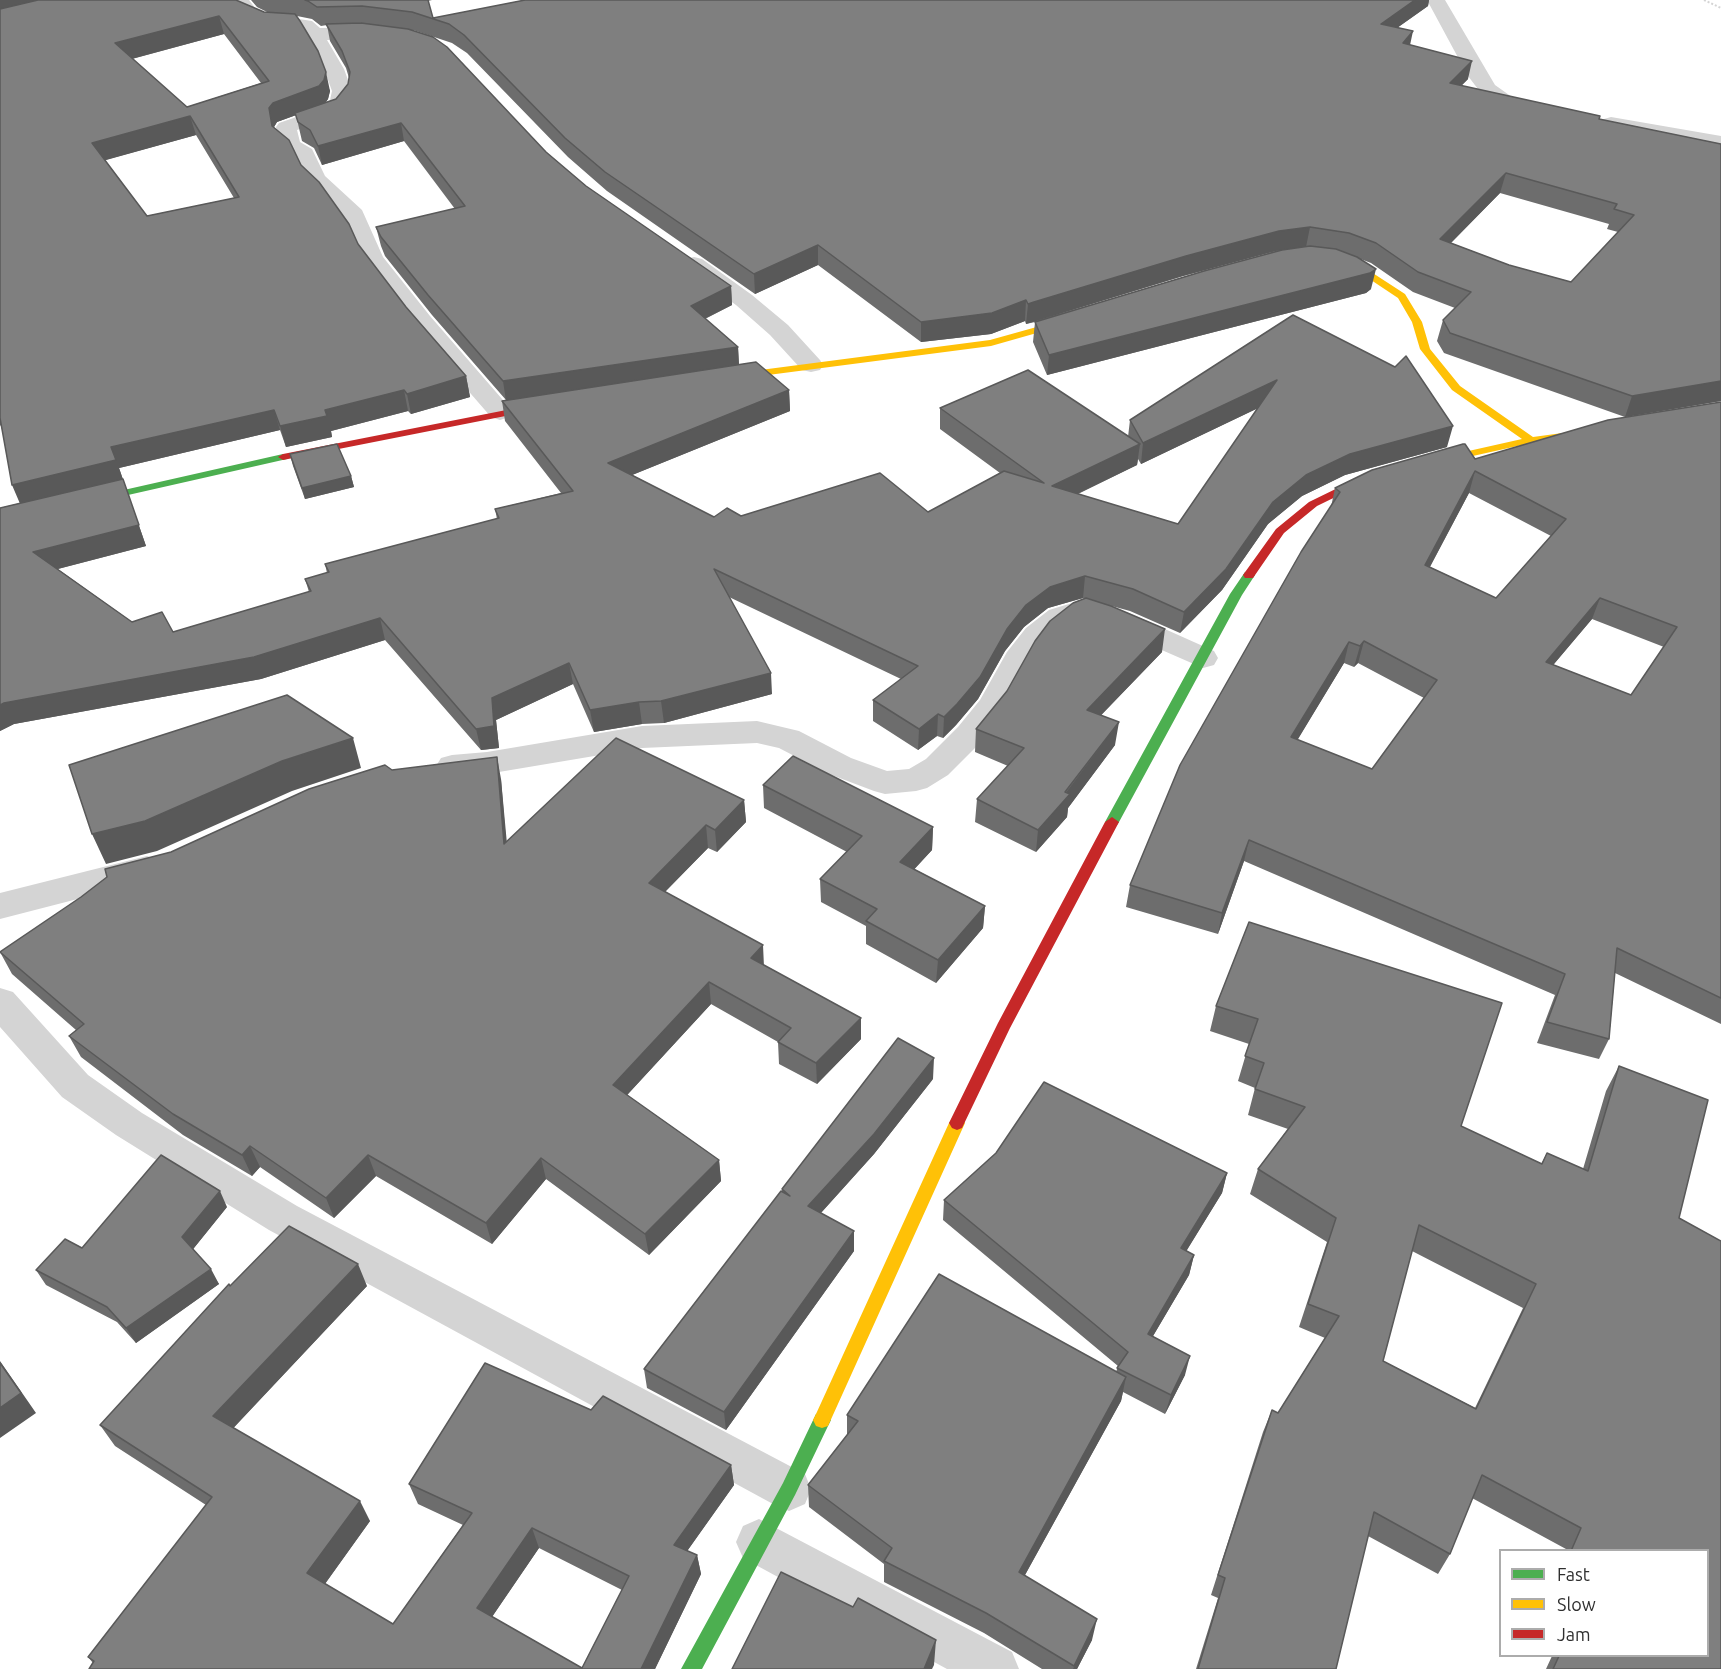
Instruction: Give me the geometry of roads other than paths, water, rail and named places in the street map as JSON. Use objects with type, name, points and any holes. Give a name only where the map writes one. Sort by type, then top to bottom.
[{"type":"street","points":[[240,0],[249,13],[259,18],[269,22],[305,25],[314,34],[334,69],[342,91],[340,101],[332,111],[286,127],[290,145],[304,154],[316,179],[354,215],[372,258],[422,321],[500,412]]},
{"type":"street","points":[[1436,0],[1478,76],[1488,89],[1505,101],[1554,112]]},
{"type":"street","points":[[314,34],[365,32],[395,37]]},
{"type":"street","points":[[1594,120],[1721,142]]},
{"type":"street","points":[[681,255],[744,300],[779,330],[811,365]]},
{"type":"street","points":[[1316,258],[1336,260],[1362,270],[1402,296],[1417,321],[1425,349],[1456,388],[1531,440]]},
{"type":"street","points":[[709,380],[991,343],[1094,314]]},
{"type":"street","points":[[1,517],[500,412],[558,403]]},
{"type":"street","points":[[1409,468],[1452,456],[1531,440],[1608,430]]},
{"type":"street","points":[[691,1669],[789,1489],[858,1343],[941,1156],[1003,1027],[1108,828],[1236,594],[1280,531],[1313,504],[1356,483],[1388,474]]},
{"type":"street","points":[[421,769],[487,764],[642,737],[757,732],[788,739],[840,766],[885,783],[916,780],[937,767],[969,735],[992,706],[1018,659],[1036,635],[1059,616],[1082,609],[1119,620],[1203,658]]},
{"type":"street","points":[[0,906],[119,876],[177,858]]},
{"type":"street","points":[[0,1002],[75,1086],[129,1124],[284,1218],[789,1489]]},
{"type":"street","points":[[759,1542],[996,1669]]}]
